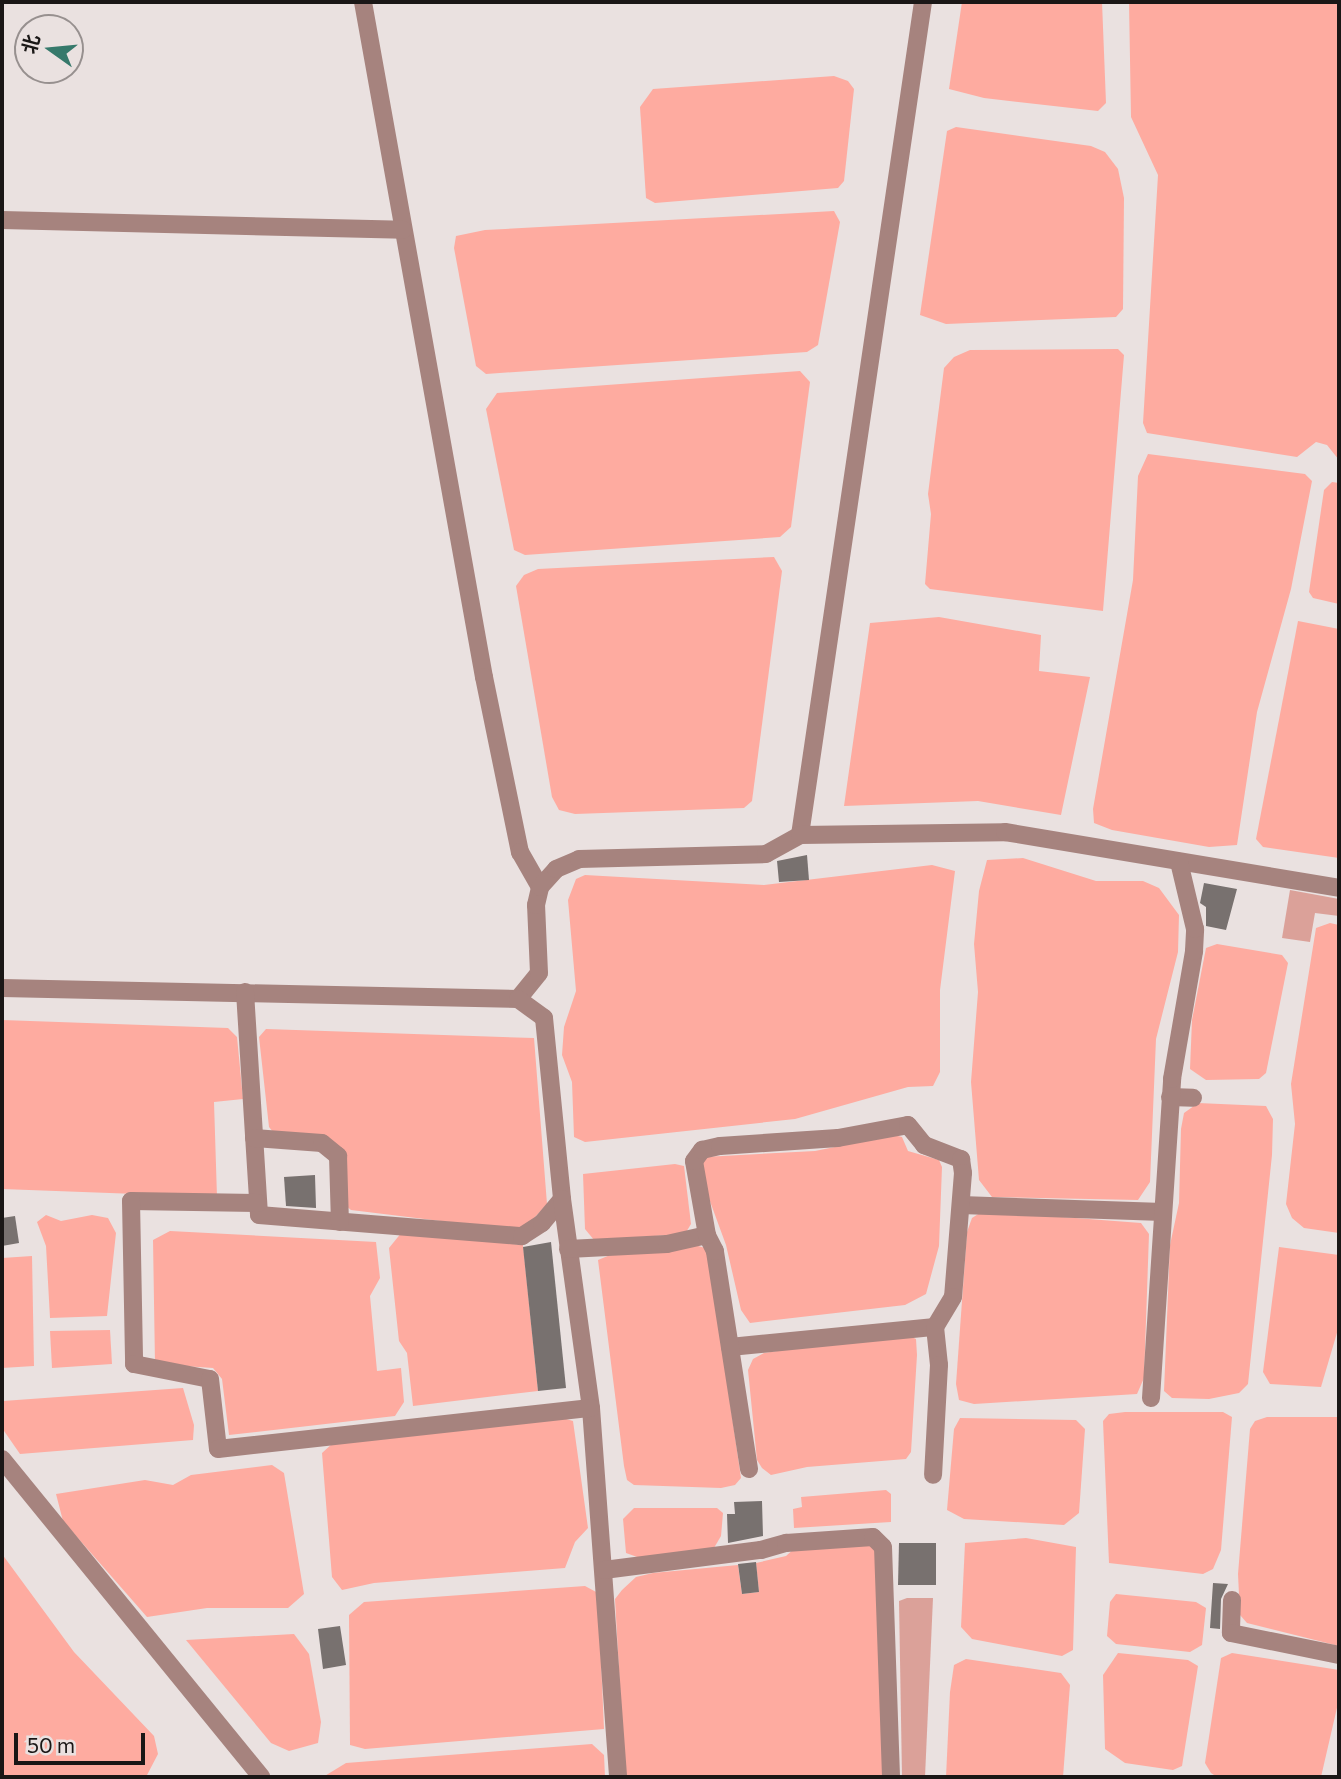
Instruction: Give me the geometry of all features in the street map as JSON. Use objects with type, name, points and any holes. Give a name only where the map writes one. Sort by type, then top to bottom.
[{"type":"street","points":[[363,2],[520,852],[540,887]]},
{"type":"street","points":[[800,835],[923,2]]},
{"type":"street","points":[[2,220],[403,230]]},
{"type":"street","points":[[518,999],[539,973],[536,905],[540,887],[556,869],[579,859],[766,854],[800,835],[1005,832],[1339,888]]},
{"type":"street","points":[[1151,1398],[1170,1097],[1194,951],[1195,929],[1179,862]]},
{"type":"street","points":[[2,988],[518,999],[544,1018],[562,1199],[590,1408],[618,1777]]},
{"type":"street","points":[[244,992],[259,1215],[340,1222],[374,1221],[522,1236],[542,1223],[562,1199]]},
{"type":"street","points":[[1170,1097],[1193,1098]]},
{"type":"street","points":[[749,1469],[715,1251],[708,1235],[694,1161],[702,1150],[720,1146],[838,1138],[908,1125],[924,1145],[961,1158],[961,1205],[953,1297],[935,1326],[939,1365],[933,1475]]},
{"type":"street","points":[[254,1138],[322,1143],[338,1156],[340,1222]]},
{"type":"street","points":[[258,1203],[131,1201],[134,1364],[210,1379],[218,1449],[590,1408]]},
{"type":"street","points":[[961,1205],[1163,1212]]},
{"type":"street","points":[[568,1249],[667,1244],[708,1235]]},
{"type":"street","points":[[730,1347],[935,1326]]},
{"type":"street","points":[[2,1459],[261,1777]]},
{"type":"street","points":[[604,1570],[761,1550],[786,1543],[873,1537],[883,1547],[891,1777]]},
{"type":"street","points":[[1232,1600],[1231,1633],[1339,1655]]},
{"type":"shaded area","points":[[962,2],[1102,2],[1106,103],[1098,111],[984,98],[949,89]]},
{"type":"shaded area","points":[[1129,2],[1339,2],[1339,460],[1327,445],[1316,442],[1297,457],[1147,433],[1143,423],[1158,175],[1131,117]]},
{"type":"shaded area","points":[[834,76],[848,81],[854,89],[844,181],[838,188],[655,203],[646,198],[640,107],[653,89]]},
{"type":"shaded area","points":[[956,127],[1091,146],[1105,152],[1118,169],[1124,198],[1123,309],[1116,317],[946,324],[920,315],[947,131]]},
{"type":"shaded area","points":[[834,211],[840,222],[818,345],[807,352],[486,374],[476,366],[454,248],[456,236],[485,230]]},
{"type":"shaded area","points":[[1118,349],[1124,355],[1103,611],[930,589],[925,584],[931,514],[928,494],[944,368],[954,357],[970,350]]},
{"type":"shaded area","points":[[800,371],[810,382],[791,527],[780,537],[525,555],[514,550],[486,409],[497,393]]},
{"type":"shaded area","points":[[1148,454],[1305,474],[1312,481],[1291,589],[1257,712],[1237,845],[1209,847],[1112,830],[1094,823],[1093,809],[1133,580],[1138,476]]},
{"type":"shaded area","points":[[1332,482],[1339,483],[1339,604],[1313,598],[1309,592],[1324,490]]},
{"type":"shaded area","points":[[774,557],[782,571],[752,801],[744,808],[575,814],[559,810],[552,797],[516,586],[524,575],[538,569]]},
{"type":"shaded area","points":[[939,617],[1041,635],[1039,671],[1090,677],[1061,815],[978,801],[844,806],[870,623]]},
{"type":"shaded area","points":[[1298,621],[1339,629],[1339,858],[1263,847],[1256,839]]},
{"type":"shaded area","points":[[1023,858],[1096,881],[1143,881],[1159,888],[1179,915],[1178,952],[1156,1039],[1150,1182],[1138,1200],[992,1197],[979,1180],[971,1082],[978,992],[974,944],[979,891],[987,860]]},
{"type":"shaded area","points":[[932,865],[955,871],[940,990],[940,1072],[933,1086],[908,1087],[795,1119],[585,1142],[574,1137],[572,1082],[562,1055],[564,1027],[576,991],[568,900],[576,879],[585,875],[764,885]]},
{"type":"shaded area","points":[[1290,890],[1339,899],[1339,916],[1315,913],[1310,942],[1282,938]]},
{"type":"shaded area","points":[[1330,923],[1339,925],[1339,1233],[1304,1228],[1292,1218],[1286,1204],[1295,1124],[1291,1084],[1316,928]]},
{"type":"shaded area","points":[[1217,944],[1282,955],[1288,963],[1266,1073],[1259,1079],[1206,1080],[1190,1069],[1192,1020],[1206,948]]},
{"type":"shaded area","points":[[2,1020],[228,1028],[237,1037],[243,1099],[214,1102],[217,1197],[2,1189]]},
{"type":"shaded area","points":[[266,1029],[534,1038],[547,1204],[526,1227],[506,1229],[351,1210],[345,1205],[344,1153],[277,1137],[269,1127],[259,1037]]},
{"type":"shaded area","points":[[1198,1103],[1266,1106],[1273,1119],[1272,1155],[1248,1384],[1239,1393],[1209,1399],[1172,1398],[1164,1391],[1170,1245],[1179,1203],[1181,1129],[1184,1113]]},
{"type":"shaded area","points":[[894,1135],[902,1137],[908,1151],[939,1160],[942,1167],[939,1246],[926,1294],[905,1305],[750,1323],[741,1310],[726,1245],[700,1174],[704,1157],[815,1151]]},
{"type":"shaded area","points":[[675,1164],[684,1166],[691,1224],[685,1234],[594,1240],[585,1229],[583,1174]]},
{"type":"shaded area","points":[[983,1211],[1141,1223],[1149,1234],[1144,1378],[1137,1394],[974,1404],[959,1400],[956,1384],[967,1232],[972,1218]]},
{"type":"shaded area","points":[[46,1215],[61,1221],[92,1215],[108,1218],[116,1233],[107,1316],[50,1318],[46,1246],[37,1222]]},
{"type":"shaded area","points":[[170,1231],[376,1242],[380,1278],[370,1296],[377,1371],[401,1368],[404,1402],[395,1416],[229,1435],[222,1379],[213,1368],[155,1364],[153,1240]]},
{"type":"shaded area","points":[[402,1232],[523,1245],[538,1391],[413,1406],[407,1353],[399,1341],[389,1248]]},
{"type":"shaded area","points":[[695,1245],[705,1248],[709,1257],[741,1478],[735,1485],[721,1488],[634,1485],[627,1480],[624,1466],[598,1260],[615,1253],[665,1253]]},
{"type":"shaded area","points":[[1279,1247],[1339,1255],[1339,1326],[1321,1387],[1270,1384],[1263,1372]]},
{"type":"shaded area","points":[[32,1256],[34,1366],[2,1368],[2,1258]]},
{"type":"shaded area","points":[[110,1330],[112,1364],[52,1368],[50,1331]]},
{"type":"shaded area","points":[[901,1332],[916,1339],[917,1355],[911,1452],[906,1459],[807,1467],[771,1475],[762,1468],[757,1460],[748,1370],[753,1359],[764,1353]]},
{"type":"shaded area","points":[[183,1388],[194,1425],[193,1440],[20,1454],[2,1428],[3,1401]]},
{"type":"shaded area","points":[[1223,1412],[1232,1417],[1221,1550],[1213,1569],[1203,1574],[1109,1563],[1103,1421],[1109,1414]]},
{"type":"shaded area","points":[[559,1417],[573,1421],[588,1528],[575,1542],[565,1568],[374,1583],[342,1590],[332,1577],[322,1453],[333,1443]]},
{"type":"shaded area","points":[[1267,1417],[1339,1417],[1339,1646],[1247,1623],[1240,1615],[1238,1574],[1250,1429],[1255,1421]]},
{"type":"shaded area","points":[[960,1418],[1076,1420],[1085,1429],[1079,1513],[1064,1525],[964,1519],[947,1510],[954,1429]]},
{"type":"shaded area","points":[[272,1465],[284,1473],[304,1594],[288,1608],[207,1608],[147,1617],[63,1521],[56,1494],[145,1480],[173,1485],[191,1475]]},
{"type":"shaded area","points":[[886,1490],[891,1494],[891,1522],[794,1528],[793,1509],[802,1507],[801,1497]]},
{"type":"shaded area","points":[[634,1508],[717,1508],[723,1513],[721,1536],[711,1553],[640,1558],[626,1553],[623,1519]]},
{"type":"shaded area","points":[[1026,1538],[1076,1547],[1073,1650],[1062,1656],[972,1639],[961,1627],[965,1543]]},
{"type":"shaded area","points":[[871,1544],[877,1555],[883,1777],[625,1777],[615,1599],[622,1590],[636,1577],[653,1573],[738,1565],[742,1594],[759,1592],[756,1563],[786,1556],[796,1547]]},
{"type":"shaded area","points":[[2,1554],[74,1652],[154,1736],[158,1754],[146,1777],[2,1777]]},
{"type":"shaded area","points":[[585,1586],[598,1593],[604,1729],[365,1749],[350,1745],[349,1615],[364,1602]]},
{"type":"shaded area","points":[[1116,1594],[1196,1602],[1206,1608],[1202,1645],[1190,1652],[1116,1644],[1107,1636],[1110,1602]]},
{"type":"shaded area","points":[[907,1598],[933,1598],[925,1777],[902,1777],[899,1601]]},
{"type":"shaded area","points":[[294,1634],[309,1654],[321,1722],[318,1743],[289,1751],[271,1743],[186,1640]]},
{"type":"shaded area","points":[[1118,1653],[1188,1660],[1198,1666],[1182,1766],[1173,1770],[1125,1763],[1105,1749],[1103,1675]]},
{"type":"shaded area","points":[[1232,1653],[1339,1670],[1339,1699],[1321,1777],[1217,1777],[1211,1773],[1205,1763],[1221,1658]]},
{"type":"shaded area","points":[[966,1659],[1061,1673],[1070,1685],[1063,1777],[946,1777],[954,1665]]},
{"type":"shaded area","points":[[592,1744],[604,1755],[605,1777],[323,1777],[346,1763]]},
{"type":"building","points":[[807,855],[809,880],[779,882],[777,861]]},
{"type":"building","points":[[1204,883],[1237,889],[1226,930],[1206,926],[1206,907],[1200,903]]},
{"type":"building","points":[[315,1175],[316,1208],[286,1206],[284,1177]]},
{"type":"building","points":[[15,1216],[19,1243],[2,1246],[2,1218]]},
{"type":"building","points":[[551,1242],[566,1388],[538,1391],[523,1247]]},
{"type":"building","points":[[762,1501],[763,1536],[728,1543],[727,1514],[735,1514],[734,1502]]},
{"type":"building","points":[[899,1543],[936,1543],[936,1585],[898,1585]]},
{"type":"building","points":[[756,1562],[759,1592],[742,1594],[738,1564]]},
{"type":"building","points":[[1213,1583],[1228,1584],[1221,1599],[1220,1629],[1210,1628]]},
{"type":"building","points":[[340,1626],[346,1665],[323,1669],[318,1629]]}]
